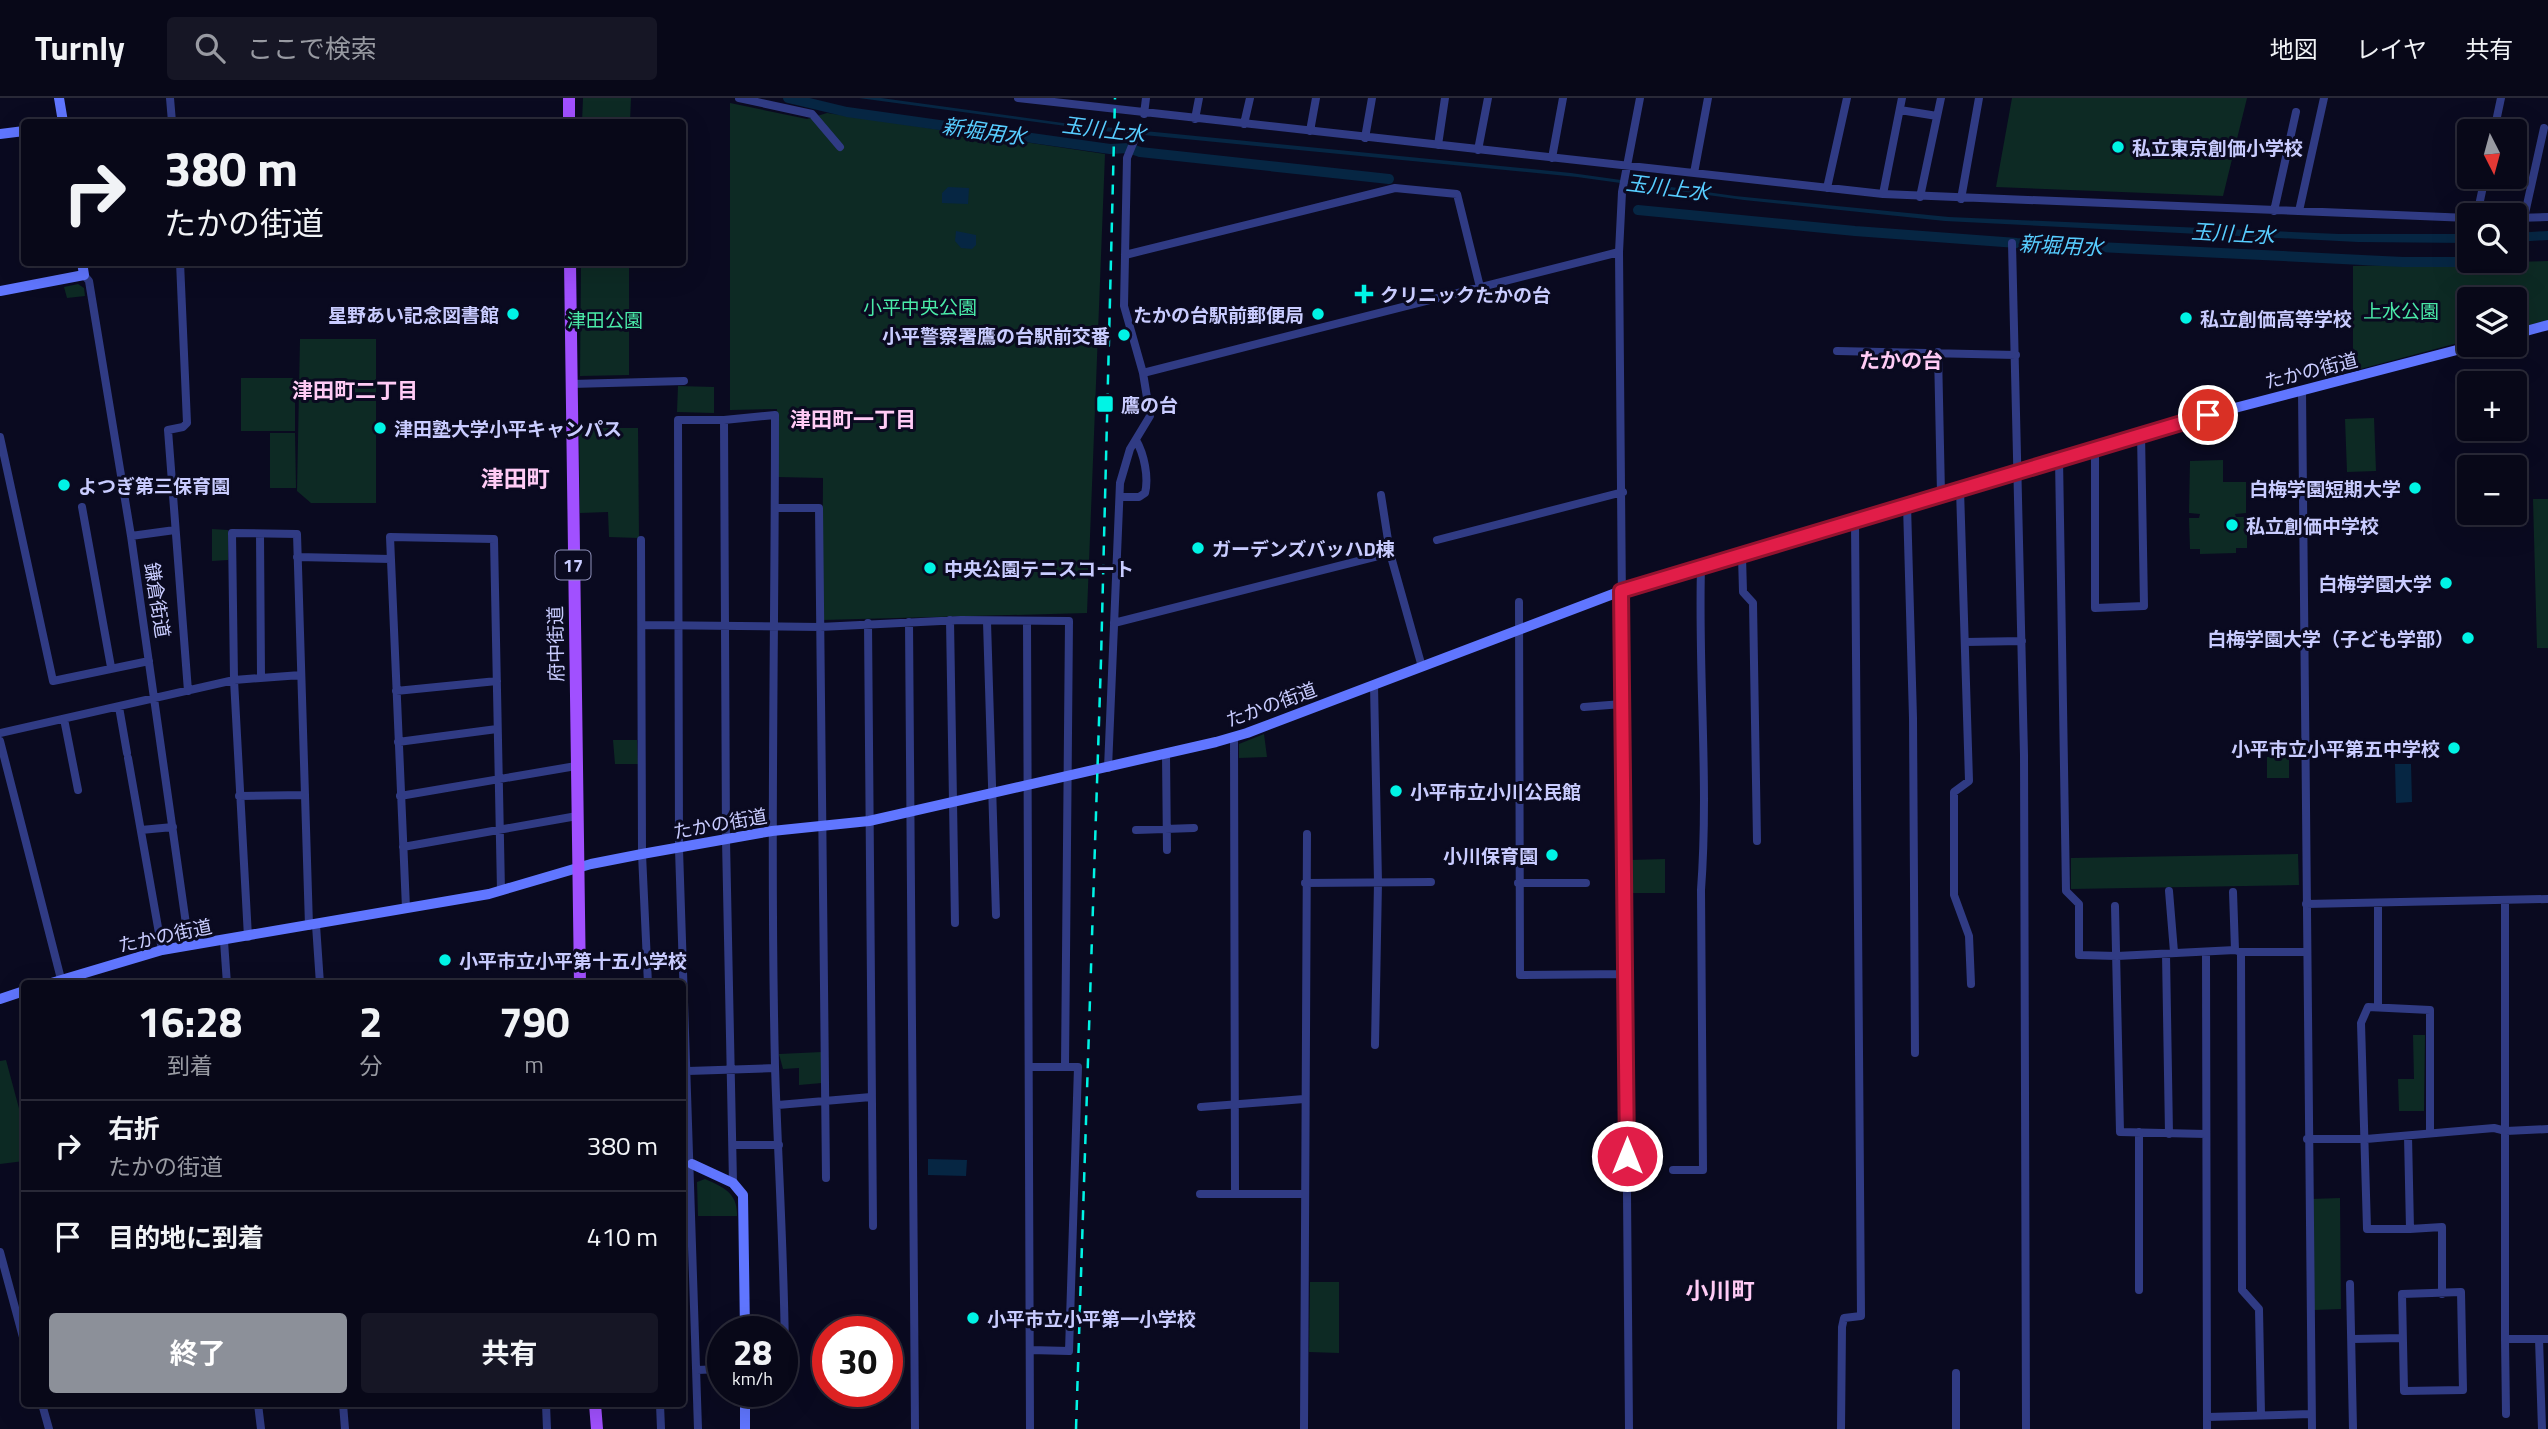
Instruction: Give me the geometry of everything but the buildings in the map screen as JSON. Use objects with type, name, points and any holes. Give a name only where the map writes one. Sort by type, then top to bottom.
[{"type":"main road","points":[[569,98],[569,119]]},
{"type":"main road","name":"府中街道","points":[[570,266],[580,980]]},
{"type":"main road","points":[[595,1407],[597,1429]]},
{"type":"street","points":[[59,98],[62,119]]},
{"type":"street","points":[[170,98],[172,119]]},
{"type":"street","points":[[739,98],[812,114],[840,147]]},
{"type":"street","points":[[1018,98],[1139,116],[1244,124],[1882,194],[1961,200],[2457,218]]},
{"type":"street","points":[[1139,116],[1146,98]]},
{"type":"street","points":[[1195,119],[1199,98]]},
{"type":"street","points":[[1244,124],[1250,98]]},
{"type":"street","points":[[1310,131],[1316,98]]},
{"type":"street","points":[[1365,138],[1372,98]]},
{"type":"street","points":[[1437,145],[1445,98]]},
{"type":"street","points":[[1478,150],[1488,98]]},
{"type":"street","points":[[1552,158],[1563,98]]},
{"type":"street","points":[[1629,1429],[1619,252],[1622,192],[1640,98]]},
{"type":"street","points":[[1694,173],[1708,98]]},
{"type":"street","points":[[1827,188],[1847,98]]},
{"type":"street","points":[[1882,194],[1902,98]]},
{"type":"street","points":[[1920,197],[1941,98]]},
{"type":"street","points":[[1961,200],[1979,98]]},
{"type":"street","points":[[2299,211],[2324,98]]},
{"type":"street","points":[[2497,119],[2501,98]]},
{"type":"street","points":[[1900,110],[1937,116]]},
{"type":"street","points":[[2274,211],[2296,112]]},
{"type":"street","points":[[2523,203],[2544,128]]},
{"type":"street","points":[[0,134],[21,131]]},
{"type":"street","points":[[1108,768],[1120,497],[1130,449],[1150,416],[1143,373],[1124,306],[1127,158],[1134,143]]},
{"type":"street","points":[[1125,255],[1395,188],[1457,194],[1480,287]]},
{"type":"street","points":[[2527,218],[2548,217]]},
{"type":"street","points":[[2012,243],[2022,640],[2026,1429]]},
{"type":"street","points":[[1143,373],[1619,252]]},
{"type":"street","name":"鎌倉街道","points":[[83,266],[84,275],[89,281],[131,536],[189,945]]},
{"type":"street","points":[[180,266],[187,423],[183,427],[168,429],[188,691]]},
{"type":"street","points":[[0,290],[84,275]]},
{"type":"street","points":[[2527,330],[2548,324]]},
{"type":"street","name":"たかの街道","points":[[61,979],[162,950],[500,891],[577,868],[642,854],[772,831],[869,821],[1166,755],[1234,737],[1621,591],[2141,433],[2457,350]]},
{"type":"street","points":[[1837,351],[2016,355]]},
{"type":"street","points":[[1938,352],[1941,494]]},
{"type":"street","points":[[571,384],[684,381]]},
{"type":"street","points":[[2302,391],[2307,1139],[2312,1429]]},
{"type":"street","points":[[684,980],[679,849],[678,420],[724,420],[775,415],[772,831],[775,1069],[785,1255],[785,1316]]},
{"type":"street","points":[[724,420],[726,840],[733,1183]]},
{"type":"street","points":[[2095,447],[2095,608],[2144,606],[2141,433]]},
{"type":"street","points":[[0,437],[53,681],[149,661]]},
{"type":"street","points":[[1120,497],[1139,497],[1144,493],[1142,451],[1136,440]]},
{"type":"street","points":[[2059,458],[2066,891],[2079,904],[2079,954],[2117,956],[2238,951],[2307,953]]},
{"type":"street","points":[[1960,489],[1969,781],[1954,792],[1954,895],[1969,936],[1971,984]]},
{"type":"street","points":[[1437,540],[1623,492]]},
{"type":"street","points":[[1381,495],[1390,552],[1422,667]]},
{"type":"street","points":[[1907,505],[1913,718],[1915,1053]]},
{"type":"street","points":[[82,507],[111,667]]},
{"type":"street","points":[[775,508],[819,508],[826,1178]]},
{"type":"street","points":[[1841,1429],[1842,1327],[1844,1318],[1861,1317],[1855,522]]},
{"type":"street","points":[[131,536],[175,530]]},
{"type":"street","points":[[248,937],[234,680],[232,533],[297,534],[304,795],[320,980]]},
{"type":"street","points":[[260,534],[261,676]]},
{"type":"street","points":[[406,908],[390,537],[494,539],[500,891]]},
{"type":"street","points":[[641,540],[642,854],[648,980]]},
{"type":"street","points":[[1114,623],[1390,552]]},
{"type":"street","points":[[1742,556],[1743,592],[1753,603],[1760,806],[1757,841]]},
{"type":"street","points":[[297,557],[391,559]]},
{"type":"street","points":[[1673,1170],[1703,1170],[1701,890],[1704,844],[1699,644],[1702,568]]},
{"type":"street","points":[[1519,601],[1520,975],[1626,974]]},
{"type":"street","points":[[643,625],[820,628],[950,620],[1069,621],[1068,769],[1065,776],[1065,1067]]},
{"type":"street","points":[[950,620],[954,923]]},
{"type":"street","points":[[909,622],[915,1429]]},
{"type":"street","points":[[987,622],[996,915]]},
{"type":"street","points":[[1027,622],[1030,784],[1030,1429]]},
{"type":"street","points":[[868,623],[873,1226]]},
{"type":"street","points":[[1966,642],[2022,640]]},
{"type":"street","points":[[0,733],[234,680],[301,675]]},
{"type":"street","points":[[396,691],[497,681]]},
{"type":"street","points":[[1374,685],[1378,882],[1375,1045]]},
{"type":"street","points":[[1584,707],[1622,705]]},
{"type":"street","points":[[119,707],[162,950]]},
{"type":"street","points":[[64,719],[78,790]]},
{"type":"street","points":[[398,742],[497,729]]},
{"type":"street","points":[[1234,737],[1235,1194]]},
{"type":"street","points":[[0,741],[61,979]]},
{"type":"street","points":[[1166,755],[1167,850]]},
{"type":"street","points":[[400,796],[576,766]]},
{"type":"street","points":[[239,796],[304,795]]},
{"type":"street","points":[[403,847],[577,816]]},
{"type":"street","points":[[141,830],[173,827]]},
{"type":"street","points":[[1136,830],[1194,828]]},
{"type":"street","points":[[1304,1429],[1307,834]]},
{"type":"street","points":[[1305,883],[1432,882]]},
{"type":"street","points":[[1518,883],[1586,883]]},
{"type":"street","points":[[2169,891],[2169,1134]]},
{"type":"street","points":[[2234,892],[2238,951],[2242,1290],[2259,1309],[2261,1415]]},
{"type":"street","points":[[2306,904],[2548,899]]},
{"type":"street","points":[[2505,900],[2506,1413]]},
{"type":"street","points":[[2378,903],[2378,1007]]},
{"type":"street","points":[[2115,906],[2120,1132],[2206,1134]]},
{"type":"street","points":[[224,941],[228,980]]},
{"type":"street","points":[[2206,952],[2207,1429]]},
{"type":"street","points":[[0,999],[21,992]]},
{"type":"street","points":[[2430,1133],[2430,1010],[2368,1007],[2361,1023],[2367,1229],[2442,1227],[2442,1294]]},
{"type":"street","points":[[686,1022],[698,1429]]},
{"type":"street","points":[[1030,1067],[1078,1067],[1069,1351],[1030,1350]]},
{"type":"street","points":[[688,1071],[775,1069]]},
{"type":"street","points":[[778,1105],[870,1097]]},
{"type":"street","points":[[1201,1107],[1304,1100]]},
{"type":"street","points":[[2307,1139],[2366,1139],[2494,1128],[2506,1131],[2548,1129]]},
{"type":"street","points":[[2139,1132],[2139,1290]]},
{"type":"street","points":[[2407,1136],[2410,1229]]},
{"type":"street","points":[[733,1145],[779,1144]]},
{"type":"street","points":[[692,1164],[733,1183],[743,1195],[746,1207],[746,1316]]},
{"type":"street","points":[[1199,1194],[1305,1194]]},
{"type":"street","points":[[0,1252],[21,1329]]},
{"type":"street","points":[[2350,1284],[2353,1429]]},
{"type":"street","points":[[2461,1292],[2463,1390],[2403,1391],[2402,1338],[2402,1294],[2461,1292]]},
{"type":"street","points":[[2353,1339],[2402,1338]]},
{"type":"street","points":[[2505,1339],[2543,1339],[2542,1429]]},
{"type":"street","points":[[697,1370],[707,1370]]},
{"type":"street","points":[[1956,1373],[1956,1429]]},
{"type":"street","points":[[43,1407],[49,1429]]},
{"type":"street","points":[[258,1407],[261,1429]]},
{"type":"street","points":[[343,1407],[345,1429]]},
{"type":"street","points":[[546,1407],[547,1429]]},
{"type":"street","points":[[660,1407],[661,1429]]},
{"type":"street","points":[[745,1407],[745,1429]]},
{"type":"street","points":[[2207,1417],[2311,1415]]},
{"type":"green space","points":[[583,98],[631,98],[630,119],[582,119]]},
{"type":"green space","name":"私立東京創価小学校","points":[[2012,98],[2247,98],[2223,196],[1996,187]]},
{"type":"green space","name":"小平中央公園","points":[[730,103],[807,119],[827,113],[1105,154],[1087,613],[822,620],[823,478],[778,477],[777,409],[730,410]]},
{"type":"green space","name":"上水公園","points":[[2548,261],[2548,320],[2527,326],[2527,287],[2457,287],[2457,343],[2353,371],[2353,266],[2457,263],[2457,273],[2527,273],[2527,262]]},
{"type":"green space","name":"津田公園","points":[[581,266],[629,266],[629,375],[580,376]]},
{"type":"green space","points":[[78,284],[84,288],[85,296],[67,298],[64,287]]},
{"type":"green space","points":[[300,339],[376,339],[376,503],[311,503],[297,491]]},
{"type":"green space","points":[[241,378],[295,378],[295,431],[241,431]]},
{"type":"green space","points":[[678,386],[714,387],[714,413],[677,412]]},
{"type":"green space","points":[[2374,418],[2376,471],[2347,472],[2345,419]]},
{"type":"green space","points":[[579,428],[638,428],[639,538],[609,537],[608,512],[580,513]]},
{"type":"green space","points":[[270,433],[295,433],[296,488],[270,488]]},
{"type":"green space","points":[[2223,460],[2223,482],[2246,482],[2246,513],[2235,514],[2236,517],[2247,517],[2247,548],[2236,548],[2236,553],[2200,554],[2200,549],[2190,549],[2189,518],[2199,518],[2200,514],[2189,513],[2190,461]]},
{"type":"green space","points":[[2533,499],[2548,499],[2548,648],[2537,648]]},
{"type":"green space","points":[[212,529],[228,530],[228,560],[212,561]]},
{"type":"green space","points":[[1264,734],[1267,757],[1239,758],[1239,744]]},
{"type":"green space","points":[[613,740],[637,740],[638,764],[615,764]]},
{"type":"green space","points":[[2289,756],[2289,778],[2267,778],[2267,757]]},
{"type":"green space","points":[[2298,854],[2299,885],[2071,889],[2071,858]]},
{"type":"green space","points":[[1665,859],[1665,893],[1630,893],[1630,860]]},
{"type":"green space","points":[[2413,1035],[2425,1035],[2424,1111],[2399,1111],[2398,1079],[2414,1079]]},
{"type":"green space","points":[[822,1052],[822,1083],[799,1085],[799,1068],[783,1069],[779,1054]]},
{"type":"green space","points":[[6,1060],[21,1116],[21,1161],[0,1164],[0,1061]]},
{"type":"green space","points":[[705,1179],[732,1196],[737,1216],[698,1216],[697,1182]]},
{"type":"green space","points":[[2340,1198],[2341,1309],[2314,1310],[2311,1199]]},
{"type":"green space","points":[[1310,1282],[1339,1282],[1339,1353],[1309,1352]]},
{"type":"water","name":"玉川上水","points":[[859,98],[881,98],[1063,123],[1571,173],[1735,196],[1949,217],[2339,234],[2457,234],[2457,243],[2358,242],[1945,221],[1744,200],[1577,177],[1103,131]]},
{"type":"water","points":[[948,187],[969,188],[968,204],[942,203],[942,193]]},
{"type":"water","points":[[956,231],[976,235],[976,245],[972,249],[961,248],[955,241]]},
{"type":"water","points":[[2548,231],[2548,240],[2527,241],[2527,232]]},
{"type":"water","points":[[2395,764],[2411,764],[2412,802],[2396,803]]},
{"type":"water","points":[[928,1159],[967,1160],[966,1176],[928,1175]]},
{"type":"waterway","name":"新堀用水","points":[[788,98],[847,112],[1110,149],[1129,148],[1140,152],[1389,179]]},
{"type":"waterway","name":"新堀用水","points":[[1638,210],[2017,243],[2403,262],[2457,262]]},
{"type":"railway","points":[[1076,1429],[1101,660],[1115,98]]},
{"type":"place","name":"私立東京創価小学校","points":[[2118,147]]},
{"type":"place","name":"クリニックたかの台","points":[[1364,294]]},
{"type":"place","name":"星野あい記念図書館","points":[[513,314]]},
{"type":"place","name":"たかの台駅前郵便局","points":[[1318,314]]},
{"type":"place","name":"私立創価高等学校","points":[[2186,318]]},
{"type":"place","name":"小平警察署鷹の台駅前交番","points":[[1124,335]]},
{"type":"place","name":"鷹の台","points":[[1105,404]]},
{"type":"place","name":"津田塾大学小平キャンパス","points":[[380,428]]},
{"type":"place","name":"よつぎ第三保育園","points":[[64,485]]},
{"type":"place","name":"白梅学園短期大学","points":[[2415,488]]},
{"type":"place","name":"私立創価中学校","points":[[2232,525]]},
{"type":"place","name":"ガーデンズバッハD棟","points":[[1198,548]]},
{"type":"place","name":"中央公園テニスコート","points":[[930,568]]},
{"type":"place","name":"白梅学園大学","points":[[2446,583]]},
{"type":"place","name":"白梅学園大学（子ども学部）","points":[[2468,638]]},
{"type":"place","name":"小平市立小平第五中学校","points":[[2454,748]]},
{"type":"place","name":"小平市立小川公民館","points":[[1396,791]]},
{"type":"place","name":"小川保育園","points":[[1552,855]]},
{"type":"place","name":"小平市立小平第十五小学校","points":[[445,960]]},
{"type":"place","name":"小平市立小平第一小学校","points":[[973,1318]]},
{"type":"district","name":"たかの台","points":[[1901,360]]},
{"type":"district","name":"津田町二丁目","points":[[355,390]]},
{"type":"district","name":"津田町一丁目","points":[[853,419]]},
{"type":"district","name":"津田町","points":[[515,478]]},
{"type":"district","name":"小川町","points":[[1720,1290]]},
{"type":"route","points":[[1627,1156],[1621,591],[2208,415]]}]
